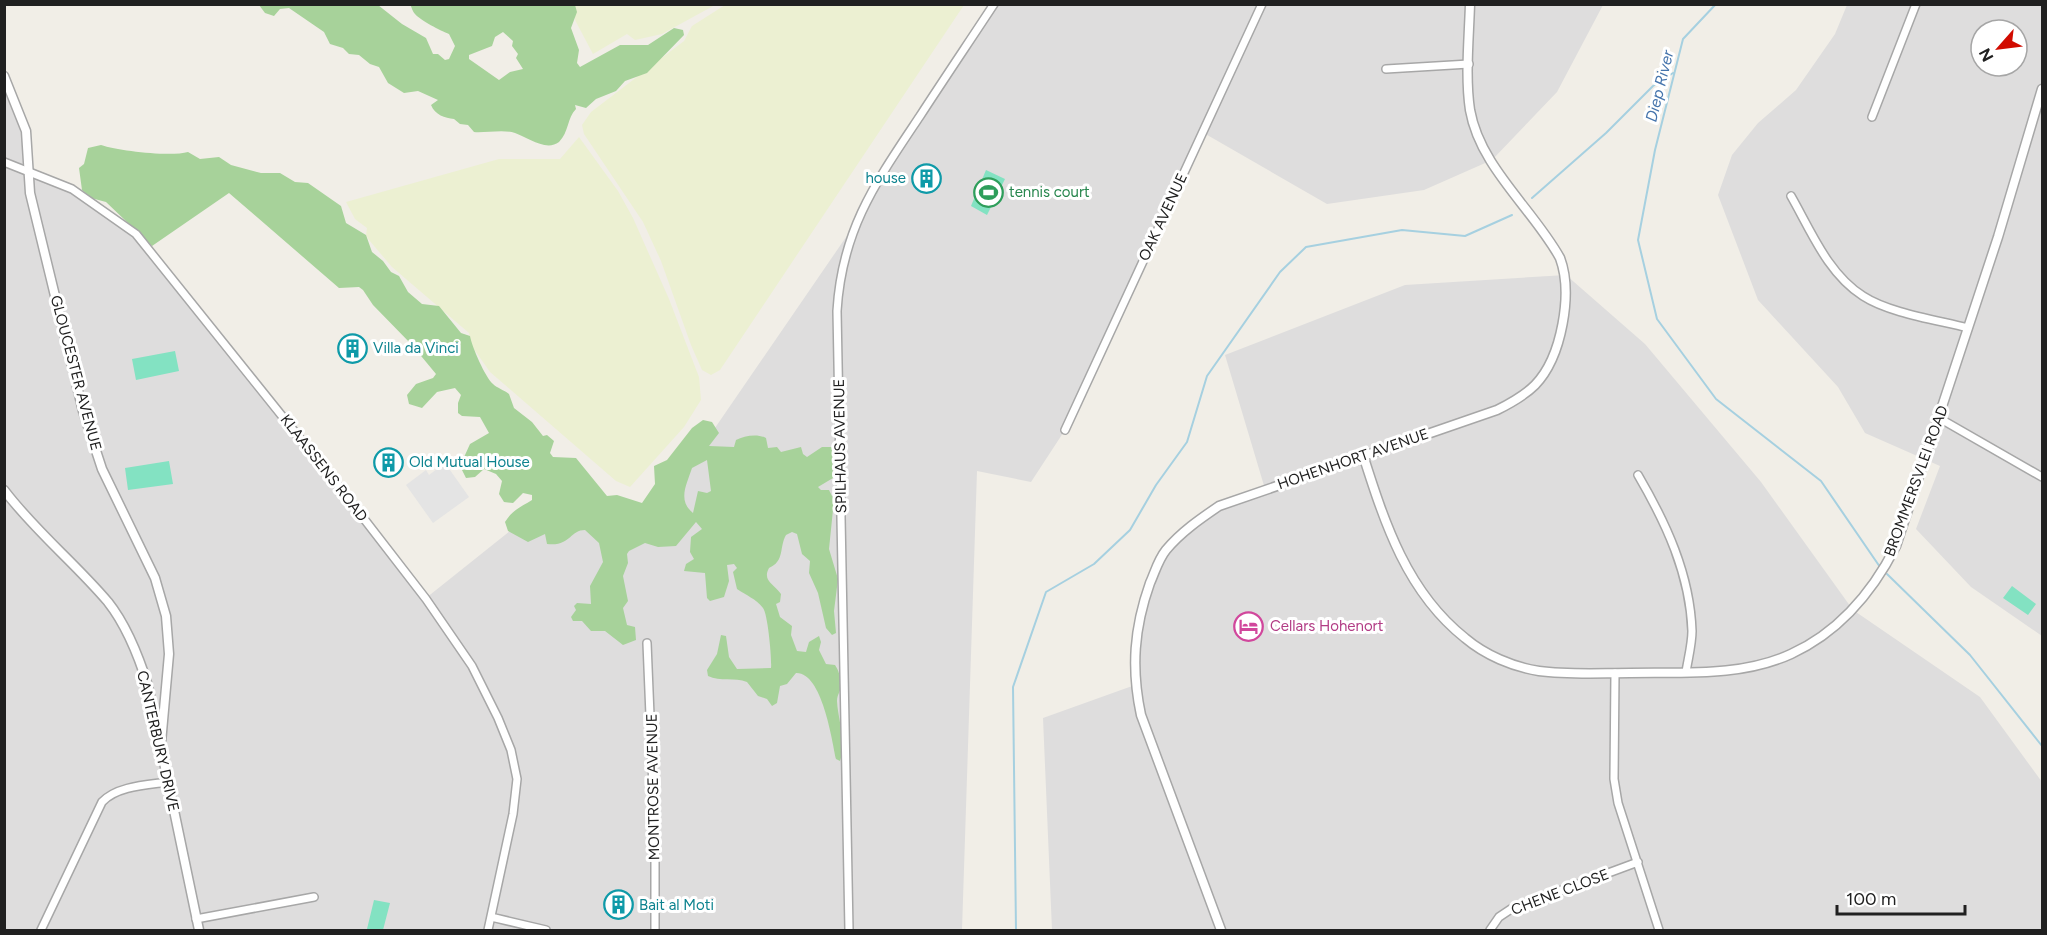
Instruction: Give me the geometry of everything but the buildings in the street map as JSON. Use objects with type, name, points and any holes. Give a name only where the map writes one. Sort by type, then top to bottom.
[{"type":"street","name":"SPILHAUS AVENUE","points":[[849,930],[837,311],[840,282],[855,224],[872,188],[993,4]]},
{"type":"street","name":"OAK AVENUE","points":[[1065,430],[1262,4]]},
{"type":"street","name":"HOHENHORT AVENUE","points":[[1221,930],[1141,715],[1137,695],[1133,660],[1136,631],[1158,562],[1195,522],[1219,506],[1497,410],[1521,398],[1536,384],[1548,367],[1558,341],[1567,289],[1566,275],[1550,241],[1503,177],[1481,141],[1470,111],[1470,4]]},
{"type":"street","points":[[1872,117],[1916,4]]},
{"type":"street","points":[[1386,69],[1469,64]]},
{"type":"street","points":[[4,76],[26,131],[30,171]]},
{"type":"street","name":"BROMMERSVLEI ROAD","points":[[1363,456],[1384,520],[1417,587],[1435,612],[1487,653],[1512,664],[1537,671],[1615,673],[1734,670],[1790,654],[1827,633],[1853,610],[1877,581],[1896,546],[2043,89]]},
{"type":"street","name":"KLAASSENS ROAD","points":[[4,162],[72,189],[136,234],[426,598],[472,666],[511,750],[517,779],[513,814],[488,930]]},
{"type":"street","name":"GLOUCESTER AVENUE","points":[[30,171],[30,193],[83,411],[102,469],[155,578],[166,616],[169,654],[160,743]]},
{"type":"street","points":[[1791,196],[1829,262],[1858,293],[1887,306],[1968,328]]},
{"type":"street","points":[[1939,418],[2043,477]]},
{"type":"street","points":[[1638,475],[1666,530],[1689,597],[1692,634],[1686,672]]},
{"type":"street","name":"CANTERBURY DRIVE","points":[[4,490],[39,533],[109,604],[140,659],[148,686],[199,930]]},
{"type":"street","name":"MONTROSE AVENUE","points":[[647,644],[655,836],[655,930]]},
{"type":"street","points":[[1615,673],[1614,779],[1618,803],[1659,930]]},
{"type":"street","points":[[41,930],[102,802],[107,796],[129,788],[168,782]]},
{"type":"street","name":"CHENE CLOSE","points":[[1490,930],[1499,917],[1510,909],[1638,862]]},
{"type":"street","points":[[196,919],[314,897]]},
{"type":"street","points":[[491,917],[546,930]]},
{"type":"shaded area","points":[[994,5],[1603,5],[1557,92],[1492,160],[1424,190],[1327,204],[1202,132],[1065,430],[1031,482],[977,471],[962,930],[5,930],[4,76],[21,118],[30,170],[57,181],[136,234],[426,598],[570,483],[647,527],[855,224],[872,188]]},
{"type":"shaded area","points":[[1847,5],[2042,5],[2042,636],[1971,587],[1916,529],[1940,466],[1865,433],[1838,387],[1758,300],[1718,195],[1732,155],[1758,123],[1796,90],[1835,34]]},
{"type":"shaded area","points":[[1566,275],[1645,344],[1761,482],[1853,610],[1980,697],[2042,782],[2042,930],[1052,930],[1043,718],[1135,685],[1136,631],[1167,550],[1219,506],[1265,489],[1225,355],[1405,285]]},
{"type":"shaded area","points":[[445,463],[469,497],[433,523],[406,485],[426,470],[429,475]]},
{"type":"green space","points":[[259,5],[378,5],[402,24],[426,38],[433,54],[438,54],[445,60],[449,59],[455,46],[449,34],[421,19],[410,5],[575,5],[577,12],[571,28],[579,50],[577,63],[580,67],[620,45],[648,45],[674,28],[683,30],[684,35],[647,73],[625,81],[616,91],[596,99],[586,108],[575,105],[576,109],[559,142],[554,145],[543,145],[511,132],[474,132],[468,125],[460,124],[454,119],[438,114],[431,105],[438,100],[418,91],[404,93],[388,83],[379,67],[370,64],[359,55],[349,54],[343,48],[330,44],[324,32],[289,8],[280,9],[274,16],[265,13]],"holes":[[[503,32],[513,41],[512,46],[518,54],[516,58],[523,69],[510,72],[499,80],[469,59],[469,55],[492,46],[495,37]]]},
{"type":"green space","points":[[575,5],[715,5],[662,34],[635,40],[627,34],[593,54],[575,20]]},
{"type":"green space","points":[[725,5],[964,5],[720,370],[711,375],[702,370],[661,261],[643,222],[584,134],[582,125],[591,112],[684,41],[692,26]]},
{"type":"green space","points":[[579,137],[618,191],[633,218],[669,299],[699,377],[701,400],[684,427],[630,487],[616,481],[490,372],[471,345],[469,333],[392,267],[369,240],[366,235],[367,228],[355,219],[346,202],[499,159],[560,159]]},
{"type":"green space","points":[[101,145],[145,153],[188,152],[200,159],[219,157],[231,165],[261,173],[280,173],[295,182],[308,183],[341,206],[346,223],[366,235],[372,252],[391,272],[399,276],[408,292],[422,304],[439,306],[461,333],[470,336],[479,362],[490,380],[509,394],[514,408],[532,422],[543,436],[547,435],[554,441],[550,453],[553,457],[576,458],[607,496],[617,495],[642,503],[655,484],[654,466],[667,460],[692,428],[703,420],[712,422],[719,433],[709,446],[734,447],[736,440],[755,435],[766,438],[768,448],[777,447],[781,452],[801,447],[803,454],[807,457],[822,447],[832,447],[833,478],[818,487],[821,490],[829,490],[834,500],[829,549],[838,579],[834,611],[836,633],[832,635],[826,628],[818,593],[809,573],[810,561],[802,554],[797,534],[792,532],[786,535],[780,558],[769,568],[767,576],[781,594],[780,602],[776,604],[780,617],[792,626],[791,635],[797,651],[806,652],[809,642],[819,636],[821,642],[819,650],[826,664],[835,665],[838,671],[841,685],[837,701],[843,746],[840,761],[836,759],[819,695],[813,683],[805,676],[796,673],[787,684],[780,686],[777,703],[772,706],[767,699],[758,696],[747,682],[708,676],[707,670],[717,654],[721,635],[726,636],[729,657],[737,669],[771,668],[770,648],[765,612],[757,602],[737,589],[733,572],[737,568],[734,564],[727,565],[729,581],[724,597],[710,601],[707,598],[705,573],[684,571],[686,564],[694,559],[690,552],[691,537],[702,529],[696,522],[676,546],[658,547],[645,543],[627,554],[628,563],[623,576],[628,601],[623,608],[627,625],[635,627],[636,640],[623,645],[605,631],[591,631],[582,621],[573,621],[571,617],[576,610],[574,606],[577,603],[591,604],[590,586],[603,562],[599,543],[585,530],[555,544],[547,544],[545,534],[528,542],[508,531],[505,522],[517,509],[532,500],[532,495],[523,493],[513,503],[504,502],[499,494],[502,481],[496,474],[484,469],[475,477],[466,478],[460,466],[470,444],[489,433],[480,417],[462,416],[458,413],[461,395],[455,388],[437,392],[422,408],[409,404],[407,395],[416,384],[433,378],[436,374],[412,345],[373,305],[363,290],[359,287],[339,288],[229,193],[152,246],[106,202],[91,198],[82,190],[79,168],[84,164],[88,148]],"holes":[[[707,460],[711,491],[707,493],[698,491],[693,513],[685,503],[686,486],[692,468]]]},
{"type":"green space","name":"tennis court","points":[[986,170],[1005,179],[987,215],[971,206]]},
{"type":"green space","points":[[175,351],[179,371],[136,380],[132,359]]},
{"type":"green space","points":[[169,461],[173,484],[128,490],[125,468]]},
{"type":"green space","points":[[2012,586],[2036,604],[2028,615],[2003,598]]},
{"type":"green space","points":[[374,900],[390,903],[383,930],[367,929]]},
{"type":"waterway","name":"Diep River","points":[[1716,4],[1683,39],[1655,150],[1638,240],[1657,319],[1716,399],[1821,481],[1880,567]]},
{"type":"waterway","name":"Diep River","points":[[1532,198],[1606,133],[1653,86],[1673,73]]},
{"type":"waterway","points":[[1016,930],[1013,687],[1046,592],[1094,564],[1130,530],[1156,485],[1187,442],[1207,376],[1280,272],[1306,247],[1402,230],[1465,236],[1512,215]]},
{"type":"waterway","points":[[1887,574],[1970,655],[2042,746]]},
{"type":"place","name":"house","points":[[927,178]]},
{"type":"place","name":"tennis court","points":[[988,192]]},
{"type":"place","name":"Villa da Vinci","points":[[352,348]]},
{"type":"place","name":"Old Mutual House","points":[[388,462]]},
{"type":"place","name":"Cellars Hohenort","points":[[1249,626]]},
{"type":"place","name":"Bait al Moti","points":[[618,905]]}]
